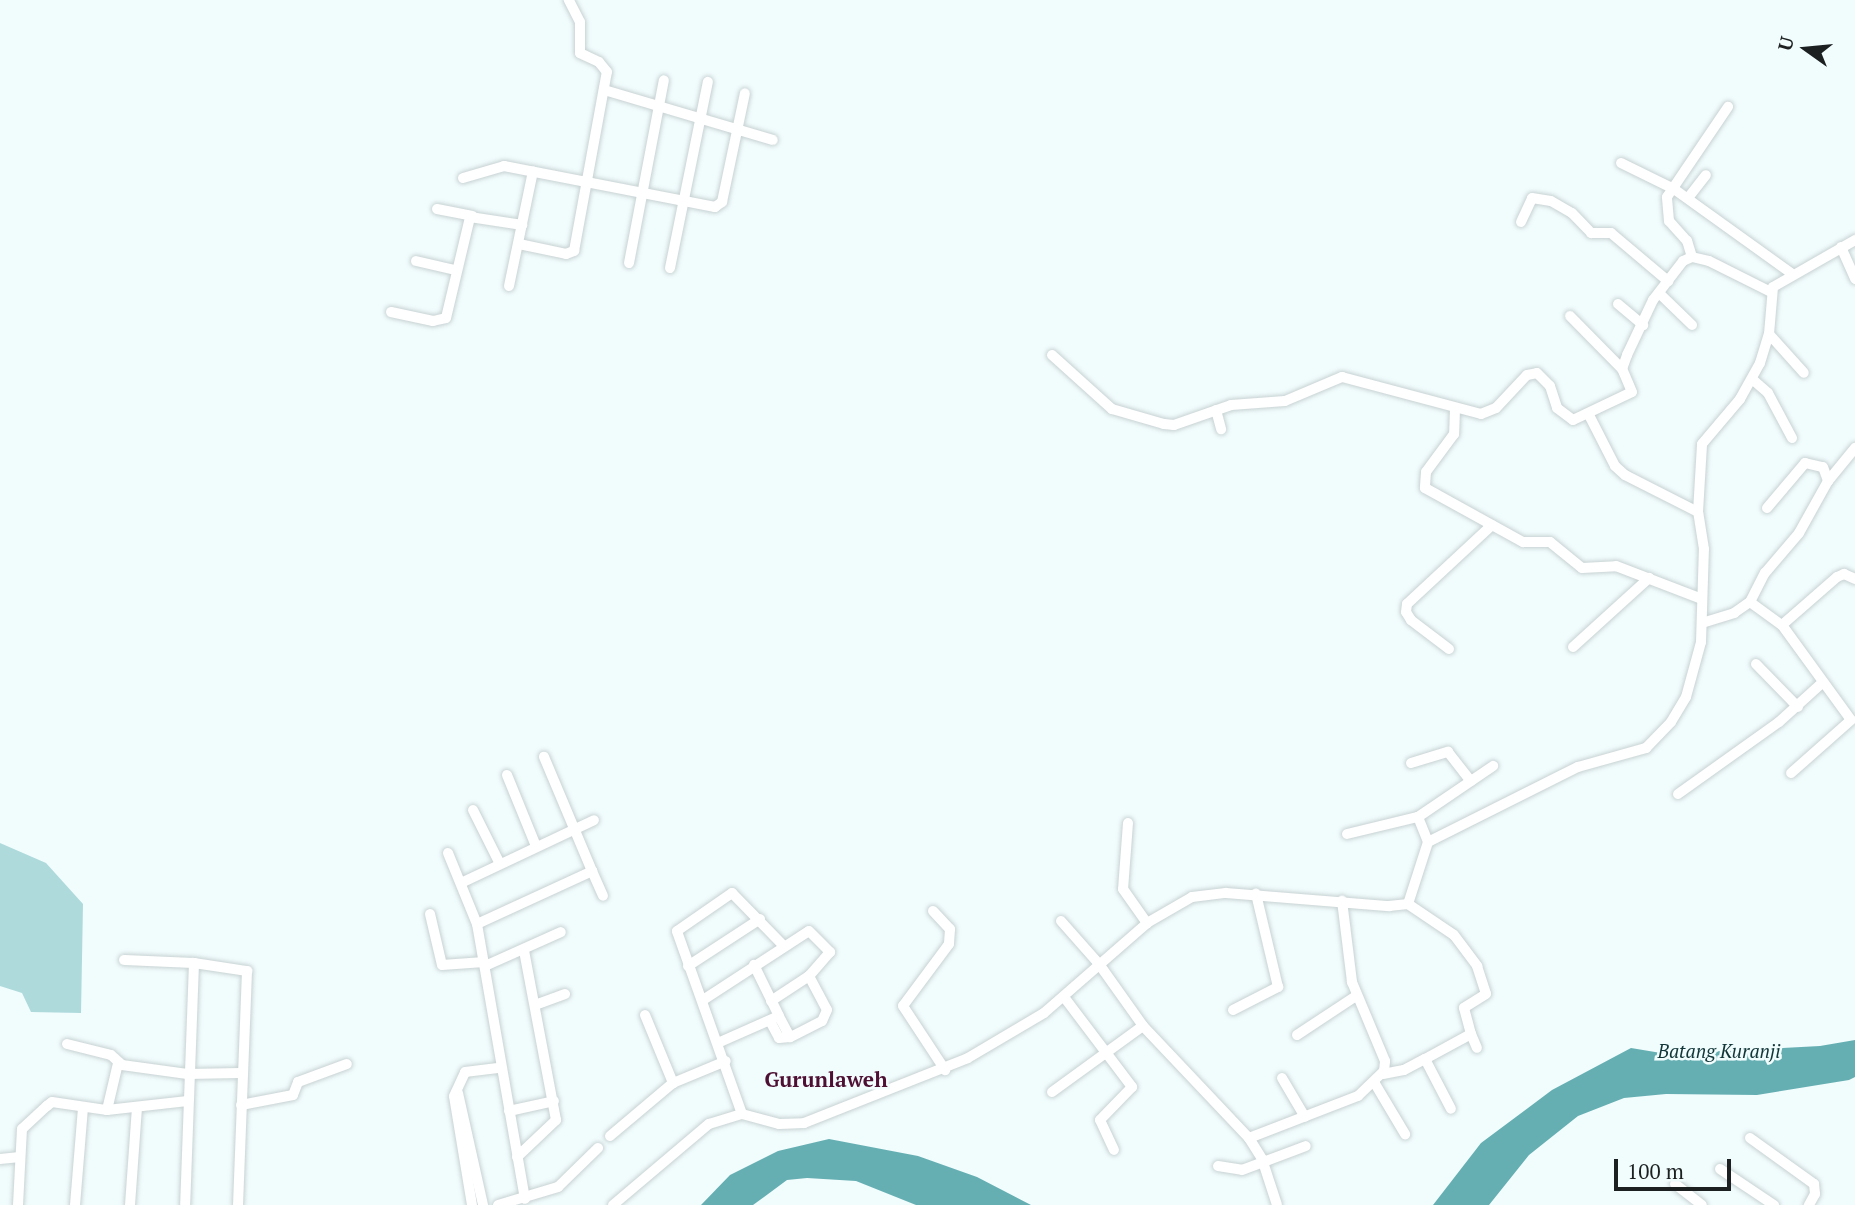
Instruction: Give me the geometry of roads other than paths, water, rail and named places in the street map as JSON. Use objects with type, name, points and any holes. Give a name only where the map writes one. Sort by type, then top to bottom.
[{"type":"street","points":[[519,244],[573,255],[607,72],[599,62],[580,52],[580,22],[569,0]]},
{"type":"street","points":[[629,263],[664,80]]},
{"type":"street","points":[[670,268],[708,82]]},
{"type":"street","points":[[604,90],[773,140]]},
{"type":"street","points":[[463,178],[496,167],[533,170],[715,207],[722,202],[745,93]]},
{"type":"street","points":[[1692,257],[1687,241],[1669,220],[1667,197],[1674,189],[1686,163],[1714,131],[1728,107]]},
{"type":"street","points":[[1621,163],[1688,198],[1759,255],[1778,261],[1791,273]]},
{"type":"street","points":[[509,286],[533,170]]},
{"type":"street","points":[[1688,198],[1706,175]]},
{"type":"street","points":[[1521,222],[1532,198],[1551,201],[1572,213],[1591,233],[1611,233],[1668,281]]},
{"type":"street","points":[[437,209],[522,225]]},
{"type":"street","points":[[391,312],[433,321],[446,318],[467,221],[472,216]]},
{"type":"street","points":[[1428,842],[1578,767],[1646,748],[1667,728],[1686,697],[1702,623],[1704,549],[1698,512],[1702,444],[1752,379],[1769,334],[1771,292],[1791,273],[1855,240]]},
{"type":"street","points":[[1840,247],[1855,279]]},
{"type":"street","points":[[1622,369],[1659,293],[1692,257]]},
{"type":"street","points":[[1692,257],[1726,268],[1771,292]]},
{"type":"street","points":[[416,261],[455,270]]},
{"type":"street","points":[[1659,293],[1692,325]]},
{"type":"street","points":[[1618,304],[1643,326]]},
{"type":"street","points":[[1052,355],[1100,401],[1125,414],[1174,425],[1216,410],[1285,401],[1342,377],[1455,409],[1488,413],[1527,375],[1537,373],[1547,381],[1552,401],[1562,414],[1573,420],[1589,415],[1632,392],[1622,369],[1570,316]]},
{"type":"street","points":[[1769,334],[1804,373]]},
{"type":"street","points":[[1752,379],[1768,393],[1792,438]]},
{"type":"street","points":[[1455,409],[1454,434],[1426,472],[1425,488],[1523,542],[1550,542],[1581,568],[1616,566],[1702,599]]},
{"type":"street","points":[[1216,410],[1221,429]]},
{"type":"street","points":[[1589,415],[1615,466],[1625,475],[1698,512]]},
{"type":"street","points":[[1702,623],[1734,613],[1750,602],[1765,573],[1799,533],[1828,481],[1855,448]]},
{"type":"street","points":[[1767,508],[1805,463],[1823,467],[1828,481]]},
{"type":"street","points":[[1449,649],[1411,620],[1406,612],[1407,604],[1492,525]]},
{"type":"street","points":[[1782,625],[1837,577],[1844,574],[1855,579]]},
{"type":"street","points":[[1573,647],[1649,578]]},
{"type":"street","points":[[1750,602],[1782,625],[1822,683],[1851,707],[1847,723],[1791,773]]},
{"type":"street","points":[[1756,664],[1798,706]]},
{"type":"street","points":[[1678,793],[1798,706],[1822,683]]},
{"type":"street","points":[[1411,763],[1448,752],[1471,781]]},
{"type":"street","points":[[544,757],[603,896]]},
{"type":"street","points":[[1347,834],[1419,817],[1493,766]]},
{"type":"street","points":[[507,775],[536,846]]},
{"type":"street","points":[[473,810],[500,864]]},
{"type":"street","points":[[1408,904],[1428,842],[1419,817]]},
{"type":"street","points":[[461,883],[594,820]]},
{"type":"street","points":[[1128,823],[1123,889],[1147,923]]},
{"type":"street","points":[[448,853],[477,924],[500,1068],[525,1199]]},
{"type":"street","points":[[477,924],[593,871]]},
{"type":"street","points":[[742,1114],[720,1042],[688,966],[677,931],[723,897],[736,894],[783,944]]},
{"type":"street","points":[[1233,1010],[1278,987],[1256,894]]},
{"type":"street","points":[[613,1205],[701,1129],[742,1114],[779,1124],[804,1123],[851,1102],[945,1070],[1030,1023],[1064,997],[1147,923],[1199,895],[1256,894],[1408,904],[1448,929],[1476,966],[1486,993],[1464,1008],[1477,1048]]},
{"type":"street","points":[[1249,1138],[1358,1096],[1383,1073],[1385,1061],[1356,996],[1342,901]]},
{"type":"street","points":[[933,912],[950,929],[949,944],[902,1006],[945,1070]]},
{"type":"street","points":[[430,914],[442,965],[485,964],[524,951],[561,932]]},
{"type":"street","points":[[688,966],[760,919]]},
{"type":"street","points":[[1061,921],[1099,964],[1143,1026],[1249,1138],[1262,1159],[1278,1205]]},
{"type":"street","points":[[703,1000],[806,931],[824,942],[830,956],[809,976],[771,1001]]},
{"type":"street","points":[[517,1157],[555,1123],[554,1101],[524,951]]},
{"type":"street","points":[[124,960],[194,962],[247,971],[245,1059],[240,1073],[238,1205]]},
{"type":"street","points":[[185,1205],[187,1074],[194,962]]},
{"type":"street","points":[[754,965],[771,1001],[779,1038],[790,1037],[822,1021],[827,1013],[809,976]]},
{"type":"street","points":[[535,1005],[565,994]]},
{"type":"street","points":[[1297,1035],[1356,996]]},
{"type":"street","points":[[1064,997],[1110,1054],[1132,1090],[1100,1120],[1114,1150]]},
{"type":"street","points":[[645,1015],[673,1083]]},
{"type":"street","points":[[720,1042],[775,1018]]},
{"type":"street","points":[[1052,1092],[1110,1054],[1143,1026]]},
{"type":"street","points":[[1383,1073],[1404,1070],[1471,1034]]},
{"type":"street","points":[[67,1044],[111,1055],[118,1063],[187,1074],[240,1073]]},
{"type":"street","points":[[1425,1059],[1451,1109]]},
{"type":"street","points":[[610,1136],[673,1083],[726,1061]]},
{"type":"street","points":[[107,1110],[118,1063]]},
{"type":"street","points":[[241,1105],[293,1095],[299,1082],[347,1064]]},
{"type":"street","points":[[483,1205],[454,1098],[466,1073],[500,1068]]},
{"type":"street","points":[[1282,1079],[1306,1117]]},
{"type":"street","points":[[1374,1082],[1405,1133]]},
{"type":"street","points":[[18,1205],[22,1129],[52,1102],[107,1110],[187,1101]]},
{"type":"street","points":[[509,1111],[554,1101]]},
{"type":"street","points":[[75,1205],[83,1107]]},
{"type":"street","points":[[130,1205],[137,1108]]},
{"type":"street","points":[[1750,1138],[1814,1184],[1815,1194],[1809,1205]]},
{"type":"street","points":[[1218,1166],[1242,1170],[1262,1159],[1306,1146]]},
{"type":"street","points":[[498,1205],[558,1187],[598,1147]]},
{"type":"street","points":[[466,1149],[472,1205]]},
{"type":"street","points":[[0,1158],[20,1157]]},
{"type":"street","points":[[1720,1169],[1774,1205]]},
{"type":"street","points":[[1675,1184],[1702,1205]]},
{"type":"district","name":"Gurunlaweh","points":[[826,1079]]},
{"type":"water label","name":"Batang Kuranji","points":[[1719,1051]]}]
